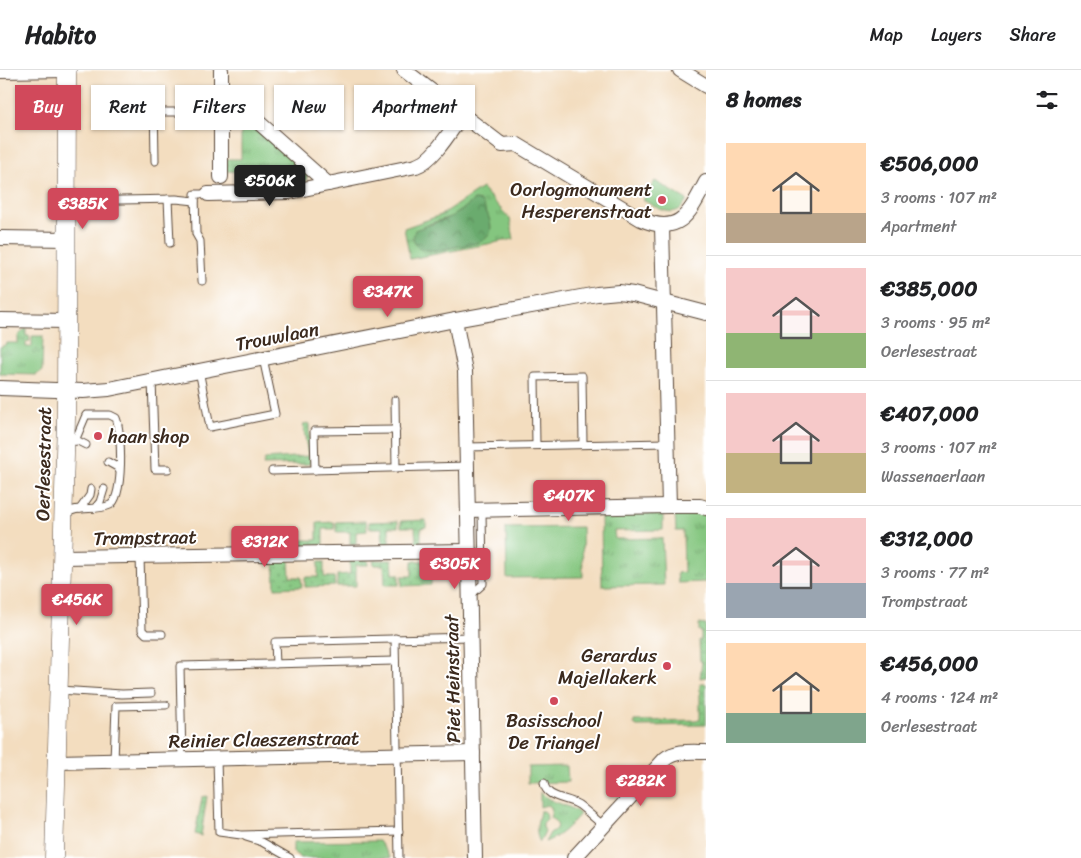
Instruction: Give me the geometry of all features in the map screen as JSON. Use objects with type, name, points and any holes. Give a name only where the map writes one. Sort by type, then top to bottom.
[{"type":"street","points":[[0,71],[67,70]]},
{"type":"street","name":"Oerlesestraat","points":[[54,858],[63,516],[70,441],[66,391],[67,70]]},
{"type":"street","points":[[221,70],[221,85]]},
{"type":"street","points":[[404,70],[423,85]]},
{"type":"street","points":[[680,70],[706,86]]},
{"type":"street","points":[[475,125],[502,145],[516,144],[652,224],[662,226],[678,223],[687,215],[706,182]]},
{"type":"street","points":[[264,127],[328,184]]},
{"type":"street","points":[[217,130],[221,177]]},
{"type":"street","points":[[208,194],[284,193],[421,164],[432,154],[450,130]]},
{"type":"street","points":[[662,226],[669,506]]},
{"type":"street","points":[[0,238],[67,239]]},
{"type":"street","name":"Trouwlaan","points":[[0,388],[66,391],[109,389],[455,320],[606,293],[633,294],[706,313]]},
{"type":"street","points":[[0,320],[66,321]]},
{"type":"street","name":"Piet Heinstraat","points":[[455,320],[465,371],[467,466],[475,510],[468,551],[475,858]]},
{"type":"street","points":[[475,510],[669,506],[706,508]]},
{"type":"street","name":"Trompstraat","points":[[62,557],[468,551]]},
{"type":"street","points":[[574,858],[669,756],[681,752],[706,752]]},
{"type":"street","name":"Reinier Claeszenstraat","points":[[57,762],[473,753]]},
{"type":"lane","points":[[155,130],[155,161]]},
{"type":"lane","points":[[202,281],[200,242],[196,234],[195,194],[208,194]]},
{"type":"lane","points":[[168,199],[170,243]]},
{"type":"lane","points":[[66,201],[168,199],[195,201]]},
{"type":"lane","points":[[198,370],[210,427],[220,426],[274,414],[263,358]]},
{"type":"lane","points":[[536,445],[535,377],[582,376],[583,444]]},
{"type":"lane","points":[[152,380],[155,469],[168,470]]},
{"type":"lane","points":[[395,400],[396,468]]},
{"type":"lane","points":[[63,516],[72,510],[104,507],[115,502],[120,471],[118,421],[113,416],[86,415],[70,441],[86,446]]},
{"type":"lane","points":[[314,470],[314,431],[396,430]]},
{"type":"lane","points":[[466,447],[667,443]]},
{"type":"lane","points":[[108,462],[120,471]]},
{"type":"lane","points":[[272,471],[467,466]]},
{"type":"lane","points":[[80,509],[90,495],[91,488]]},
{"type":"lane","points":[[95,508],[100,502],[104,489]]},
{"type":"lane","points":[[469,597],[483,584],[475,510]]},
{"type":"lane","points":[[140,556],[142,630],[146,634],[162,634]]},
{"type":"lane","points":[[276,664],[276,642],[470,636]]},
{"type":"lane","points":[[395,638],[399,858]]},
{"type":"lane","points":[[182,760],[180,666],[395,661]]},
{"type":"lane","points":[[59,690],[122,694],[151,693]]},
{"type":"lane","points":[[114,761],[116,706],[166,705]]},
{"type":"lane","points":[[217,759],[218,832],[240,835],[399,832]]},
{"type":"lane","points":[[544,783],[545,788],[550,794],[578,805],[604,825]]},
{"type":"lane","points":[[240,835],[262,842],[290,858]]},
{"type":"green space","points":[[241,130],[259,130],[308,173],[306,181],[299,184],[298,169],[258,171],[258,186],[246,186],[246,172],[226,171],[226,159],[241,159]]},
{"type":"green space","points":[[655,181],[687,200],[681,208],[671,212],[666,211],[643,200]]},
{"type":"green space","points":[[482,188],[510,219],[514,239],[410,259],[404,228],[441,215]],"holes":[[[461,211],[483,241],[434,251],[429,224],[453,216]]]},
{"type":"green space","points":[[474,200],[480,201],[491,226],[490,233],[482,241],[439,250],[427,250],[416,246],[413,239],[415,230],[453,216]]},
{"type":"green space","points":[[26,328],[26,336],[29,336],[30,341],[26,342],[26,347],[32,347],[32,336],[43,336],[42,371],[36,375],[0,374],[0,347],[6,343],[18,343],[18,336]]},
{"type":"green space","points":[[309,423],[310,464],[263,465],[265,459],[308,456],[303,424]]},
{"type":"green space","points":[[663,513],[663,530],[614,531],[615,539],[662,538],[664,585],[602,586],[601,515],[597,514]]},
{"type":"green space","points":[[675,514],[701,514],[706,517],[706,582],[678,583],[677,573],[684,572],[683,531],[676,531]]},
{"type":"green space","points":[[426,520],[426,527],[421,528],[421,543],[416,543],[415,527],[401,527],[401,521]]},
{"type":"green space","points":[[366,521],[367,531],[356,532],[356,544],[350,544],[350,532],[336,532],[336,522]]},
{"type":"green space","points":[[398,521],[398,527],[389,527],[389,544],[383,544],[382,528],[369,528],[369,522]]},
{"type":"green space","points":[[334,522],[334,529],[323,529],[323,545],[303,545],[302,540],[317,540],[317,523]]},
{"type":"green space","points":[[582,527],[583,577],[507,578],[506,528]]},
{"type":"green space","points":[[289,559],[290,577],[301,577],[302,587],[275,588],[274,560]]},
{"type":"green space","points":[[350,560],[368,560],[368,565],[356,565],[356,586],[337,586],[337,575],[350,574]]},
{"type":"green space","points":[[373,560],[392,560],[393,574],[399,574],[399,585],[385,585],[384,565],[374,565]]},
{"type":"green space","points":[[412,561],[425,561],[425,575],[431,576],[431,585],[402,586],[402,576],[412,576]]},
{"type":"green space","points":[[318,562],[324,562],[324,577],[334,577],[335,586],[305,587],[305,577],[318,577]]},
{"type":"green space","points":[[699,624],[706,625],[706,677],[700,678],[702,661],[700,661],[699,640],[701,640],[701,631],[699,631]]},
{"type":"green space","points":[[700,684],[706,684],[706,725],[637,726],[634,724],[634,721],[700,720]]},
{"type":"green space","points":[[567,766],[568,782],[528,783],[528,767]]},
{"type":"green space","points":[[540,792],[549,799],[580,814],[564,831],[545,842],[550,833],[556,829],[557,824],[550,818],[552,810],[550,806],[540,807]]},
{"type":"green space","points":[[207,796],[201,836],[195,834],[202,797]]},
{"type":"green space","points":[[540,811],[546,813],[547,819],[543,823],[545,831],[540,842],[537,831]]},
{"type":"green space","points":[[379,841],[391,858],[301,858],[293,852],[293,842]]},
{"type":"place","name":"Oorlogmonument Hesperenstraat","points":[[662,200]]},
{"type":"place","name":"haan shop","points":[[98,436]]},
{"type":"place","name":"Gerardus Majellakerk","points":[[667,666]]},
{"type":"place","name":"Basisschool De Triangel","points":[[554,701]]}]
